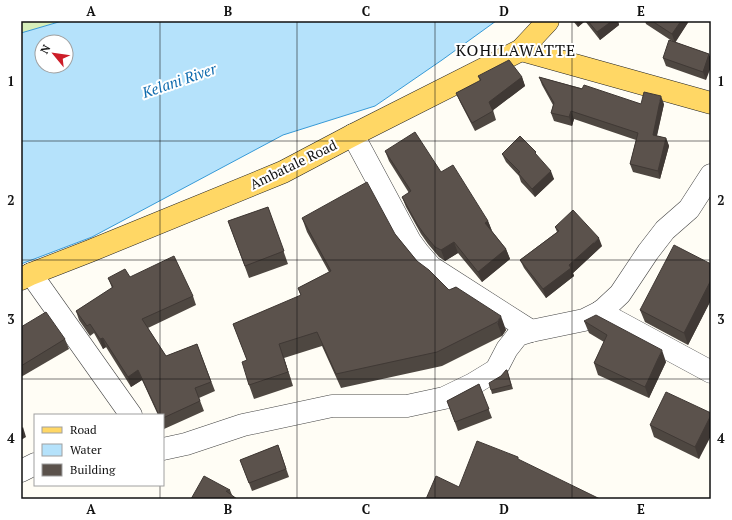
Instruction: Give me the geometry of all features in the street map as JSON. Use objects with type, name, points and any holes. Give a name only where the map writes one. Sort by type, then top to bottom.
[{"type":"main road","name":"Ambatale Road","points":[[26,276],[283,172],[521,50],[548,21]]},
{"type":"main road","points":[[521,50],[711,103]]},
{"type":"street","points":[[353,135],[410,241],[431,267],[531,331]]},
{"type":"street","points":[[164,449],[186,444],[243,425],[332,406],[407,406],[444,398],[473,384],[496,370],[507,349],[518,334],[584,320],[600,312],[620,294],[648,252],[665,230],[689,208],[711,175]]},
{"type":"street","points":[[26,276],[130,414]]},
{"type":"street","points":[[600,312],[711,372]]},
{"type":"street","points":[[21,472],[34,465]]},
{"type":"green space","points":[[21,21],[62,21],[21,33]]},
{"type":"water","name":"Kelani River","points":[[62,21],[496,21],[375,106],[283,135],[92,237],[21,264],[21,33]]},
{"type":"building","points":[[588,21],[612,21],[597,32]]},
{"type":"building","points":[[652,21],[681,21],[672,34]]},
{"type":"building","points":[[669,40],[709,54],[703,72],[663,58]]},
{"type":"building","points":[[509,60],[522,77],[489,102],[493,111],[472,123],[456,93],[481,80],[478,76]]},
{"type":"building","points":[[539,77],[582,89],[584,85],[641,104],[644,92],[661,96],[653,135],[666,138],[658,171],[630,164],[638,133],[571,111],[569,117],[551,113],[554,103]]},
{"type":"building","points":[[415,132],[441,172],[453,165],[488,221],[485,223],[506,249],[478,272],[454,242],[441,250],[435,247],[417,224],[402,197],[411,191],[385,151]]},
{"type":"building","points":[[520,136],[536,152],[535,153],[551,171],[532,189],[518,173],[520,172],[502,154]]},
{"type":"building","points":[[367,182],[395,234],[417,261],[429,270],[449,290],[456,287],[501,316],[497,322],[437,352],[336,374],[317,332],[279,344],[288,372],[249,385],[242,362],[247,360],[233,324],[301,295],[298,288],[331,271],[302,218]]},
{"type":"building","points":[[268,207],[284,251],[245,266],[228,221]]},
{"type":"building","points":[[573,210],[599,238],[569,265],[571,268],[543,289],[520,260],[559,231],[555,227]]},
{"type":"building","points":[[674,245],[711,264],[711,280],[684,333],[640,310]]},
{"type":"building","points":[[174,256],[193,296],[142,319],[166,356],[197,344],[211,382],[195,388],[200,401],[164,418],[164,414],[159,414],[138,370],[128,377],[103,338],[100,339],[90,324],[87,326],[76,311],[113,287],[108,278],[125,269],[130,277]]},
{"type":"building","points":[[46,312],[65,339],[21,366],[21,327]]},
{"type":"building","points":[[596,315],[662,350],[645,387],[594,363],[607,335],[584,321]]},
{"type":"building","points":[[506,370],[511,385],[491,390],[489,383],[501,376]]},
{"type":"building","points":[[479,384],[489,409],[455,422],[447,401]]},
{"type":"building","points":[[666,392],[711,413],[695,447],[650,425]]},
{"type":"building","points":[[477,441],[518,457],[518,459],[600,499],[426,499],[436,476],[459,487]]},
{"type":"building","points":[[278,445],[286,469],[249,483],[240,460]]},
{"type":"building","points":[[204,476],[230,490],[226,491],[237,499],[191,499]]},
{"type":"district","name":"KOHILAWATTE","points":[[516,50]]}]
